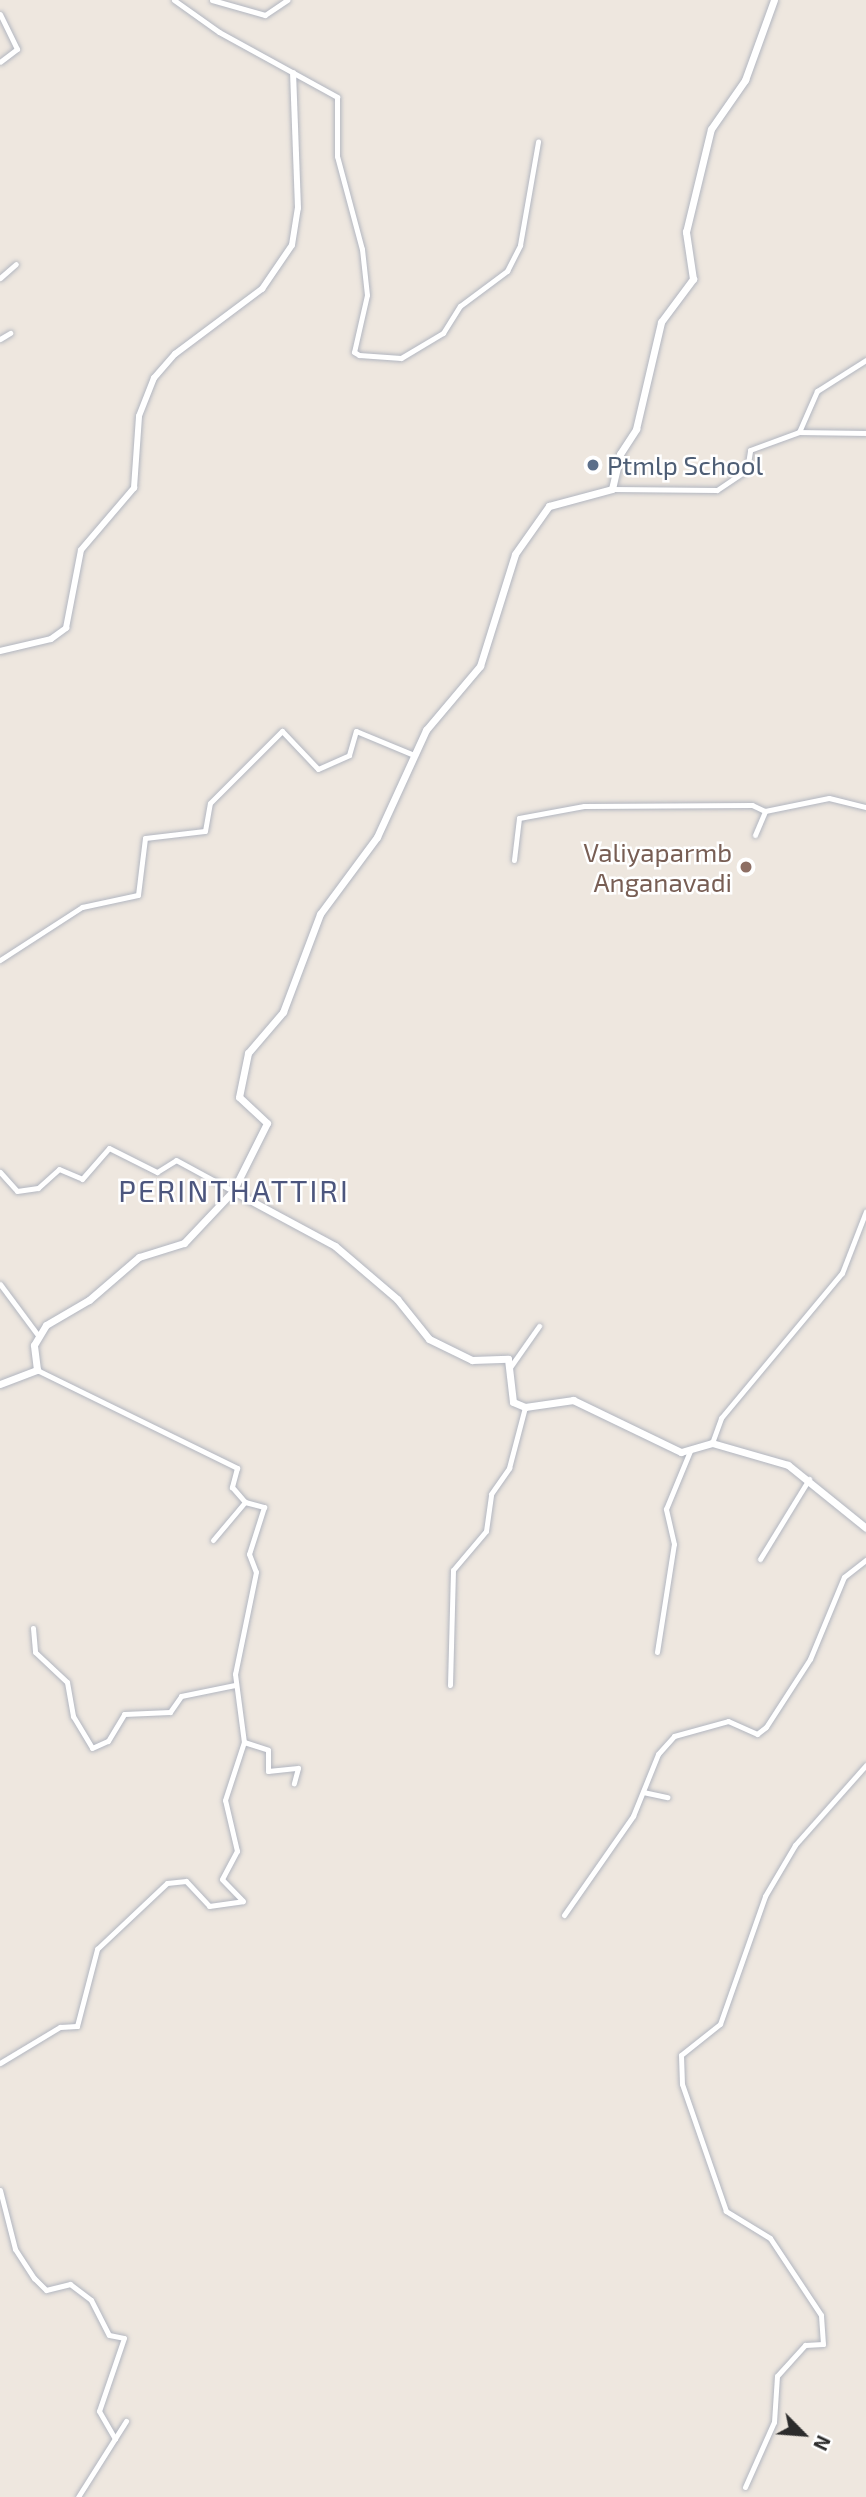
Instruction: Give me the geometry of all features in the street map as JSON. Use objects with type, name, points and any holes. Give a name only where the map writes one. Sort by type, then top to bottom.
[{"type":"main road","points":[[0,1384],[37,1370],[37,1334],[139,1257],[184,1243],[233,1191],[267,1123],[239,1097],[248,1053],[283,1012],[320,914],[377,837],[433,719],[456,702],[481,666],[515,554],[549,506],[612,489],[620,454],[638,421],[661,322],[693,279],[685,232],[711,129],[745,80],[774,0]]},
{"type":"main road","points":[[233,1191],[335,1246],[397,1300],[429,1339],[472,1360],[500,1358],[511,1366],[508,1394],[526,1407],[573,1400],[670,1448],[690,1451],[712,1443],[788,1465],[809,1479],[866,1528]]},
{"type":"street","points":[[174,0],[337,97],[337,156],[362,249],[368,295],[354,352],[359,355],[401,358],[443,333],[460,306],[507,271],[520,246],[538,142]]},
{"type":"street","points":[[212,0],[265,15],[287,0]]},
{"type":"street","points":[[0,14],[17,49],[0,62]]},
{"type":"street","points":[[0,651],[43,642],[65,628],[81,550],[134,488],[139,416],[154,378],[175,354],[262,289],[292,245],[298,208],[293,73]]},
{"type":"street","points":[[0,278],[16,264]]},
{"type":"street","points":[[0,339],[10,333]]},
{"type":"street","points":[[799,432],[817,391],[866,360]]},
{"type":"street","points":[[612,489],[717,490],[747,470],[750,450],[799,432],[866,433]]},
{"type":"street","points":[[0,960],[82,907],[138,895],[145,838],[205,831],[209,803],[282,731],[318,769],[349,755],[356,731],[414,755]]},
{"type":"street","points":[[514,860],[519,818],[584,806],[752,805],[765,811],[829,798],[866,807]]},
{"type":"street","points":[[755,835],[765,811]]},
{"type":"street","points":[[0,1172],[17,1191],[38,1188],[59,1169],[82,1179],[109,1148],[158,1172],[176,1160],[233,1191]]},
{"type":"street","points":[[712,1443],[721,1418],[842,1273],[866,1210]]},
{"type":"street","points":[[0,1284],[37,1334]]},
{"type":"street","points":[[511,1366],[539,1326]]},
{"type":"street","points":[[0,2063],[60,2027],[77,2026],[97,1949],[167,1883],[186,1881],[209,1906],[243,1901],[222,1879],[237,1851],[225,1800],[247,1730],[235,1685],[256,1572],[249,1555],[264,1507],[245,1502],[232,1487],[237,1468],[37,1370]]},
{"type":"street","points":[[450,1685],[453,1570],[486,1531],[491,1494],[509,1468],[526,1407]]},
{"type":"street","points":[[657,1653],[674,1544],[666,1508],[690,1451]]},
{"type":"street","points":[[760,1559],[809,1479]]},
{"type":"street","points":[[213,1540],[245,1502]]},
{"type":"street","points":[[564,1915],[643,1792],[658,1754],[674,1736],[733,1720],[757,1734],[766,1727],[810,1659],[844,1577],[866,1559]]},
{"type":"street","points":[[33,1628],[35,1652],[67,1682],[73,1716],[92,1748],[108,1741],[124,1714],[170,1712],[181,1696],[235,1685]]},
{"type":"street","points":[[244,1742],[268,1751],[268,1771],[298,1768],[294,1783]]},
{"type":"street","points":[[745,2487],[774,2422],[777,2376],[805,2346],[823,2344],[821,2315],[771,2238],[726,2211],[682,2084],[681,2055],[720,2024],[765,1896],[796,1845],[866,1765]]},
{"type":"street","points":[[643,1792],[667,1797]]},
{"type":"street","points":[[0,2190],[15,2249],[34,2278],[46,2290],[70,2284],[92,2300],[109,2335],[124,2338],[99,2411],[115,2439]]},
{"type":"street","points":[[78,2497],[126,2421]]},
{"type":"place","name":"Ptmlp School","points":[[593,465]]},
{"type":"place","name":"Valiyaparmb Anganavadi","points":[[746,867]]},
{"type":"district","name":"PERINTHATTIRI","points":[[234,1190]]}]
